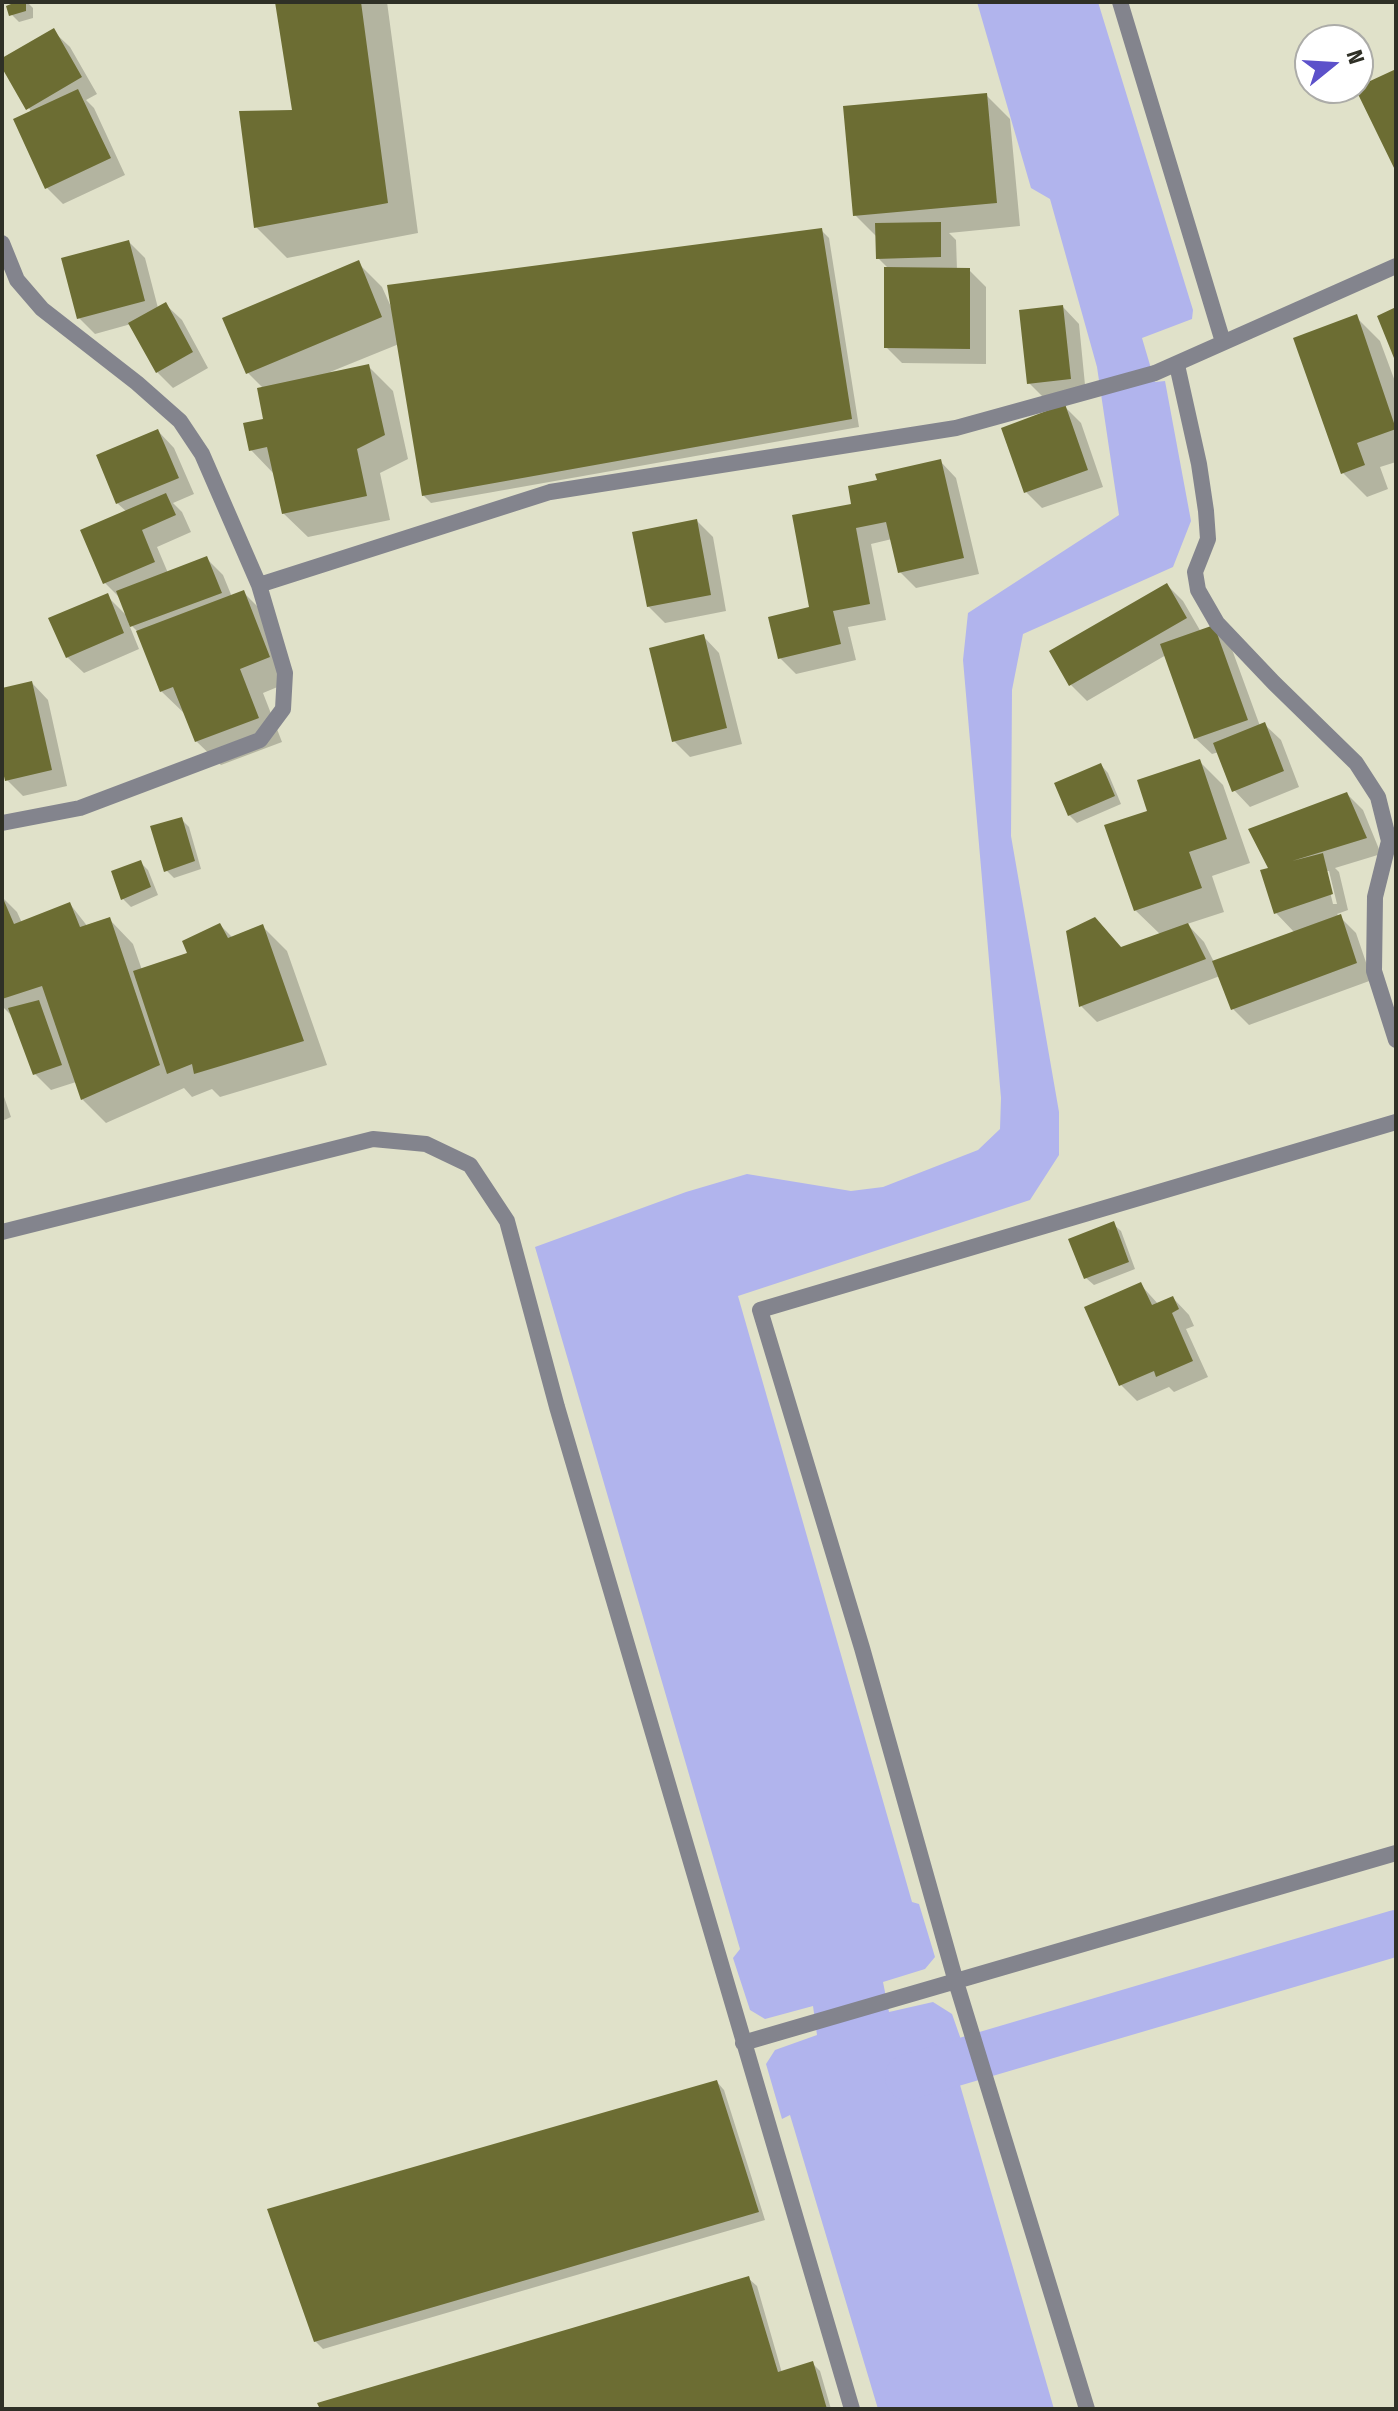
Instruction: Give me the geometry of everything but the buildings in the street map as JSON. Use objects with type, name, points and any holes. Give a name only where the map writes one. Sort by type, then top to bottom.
[{"type":"street","points":[[1120,2],[1223,342]]},
{"type":"street","points":[[2,243],[17,280],[42,309],[137,383],[180,421],[202,454],[259,585],[285,673],[283,709],[260,740],[80,808],[2,823]]},
{"type":"street","points":[[259,585],[550,492],[956,428],[1140,378],[1177,365],[1396,266]]},
{"type":"street","points":[[1177,365],[1206,511],[1208,539],[1195,572],[1198,590],[1217,623],[1356,763],[1378,797],[1389,841],[1375,897],[1374,971],[1396,1040]]},
{"type":"street","points":[[1087,2409],[956,1982],[862,1648],[760,1310],[1396,1122]]},
{"type":"street","points":[[2,1232],[373,1139],[426,1144],[470,1165],[507,1221],[557,1407],[852,2409]]},
{"type":"street","points":[[743,2043],[1396,1853]]},
{"type":"water","points":[[977,2],[1098,2],[1193,310],[1192,319],[1142,338],[1155,382],[1165,381],[1191,521],[1173,567],[1023,634],[1012,690],[1011,836],[1059,1112],[1059,1155],[1030,1200],[738,1296],[912,1902],[919,1904],[935,1957],[925,1969],[883,1982],[889,2012],[933,2002],[952,2014],[972,2071],[958,2078],[1054,2409],[878,2409],[790,2115],[782,2119],[766,2064],[775,2050],[817,2035],[813,2006],[765,2019],[750,2010],[733,1958],[740,1949],[535,1247],[686,1192],[747,1174],[851,1191],[883,1187],[978,1150],[1000,1129],[1001,1098],[963,660],[968,613],[1119,515],[1097,367],[1050,199],[1031,188]]},
{"type":"waterway","points":[[908,2077],[1396,1933]]}]
